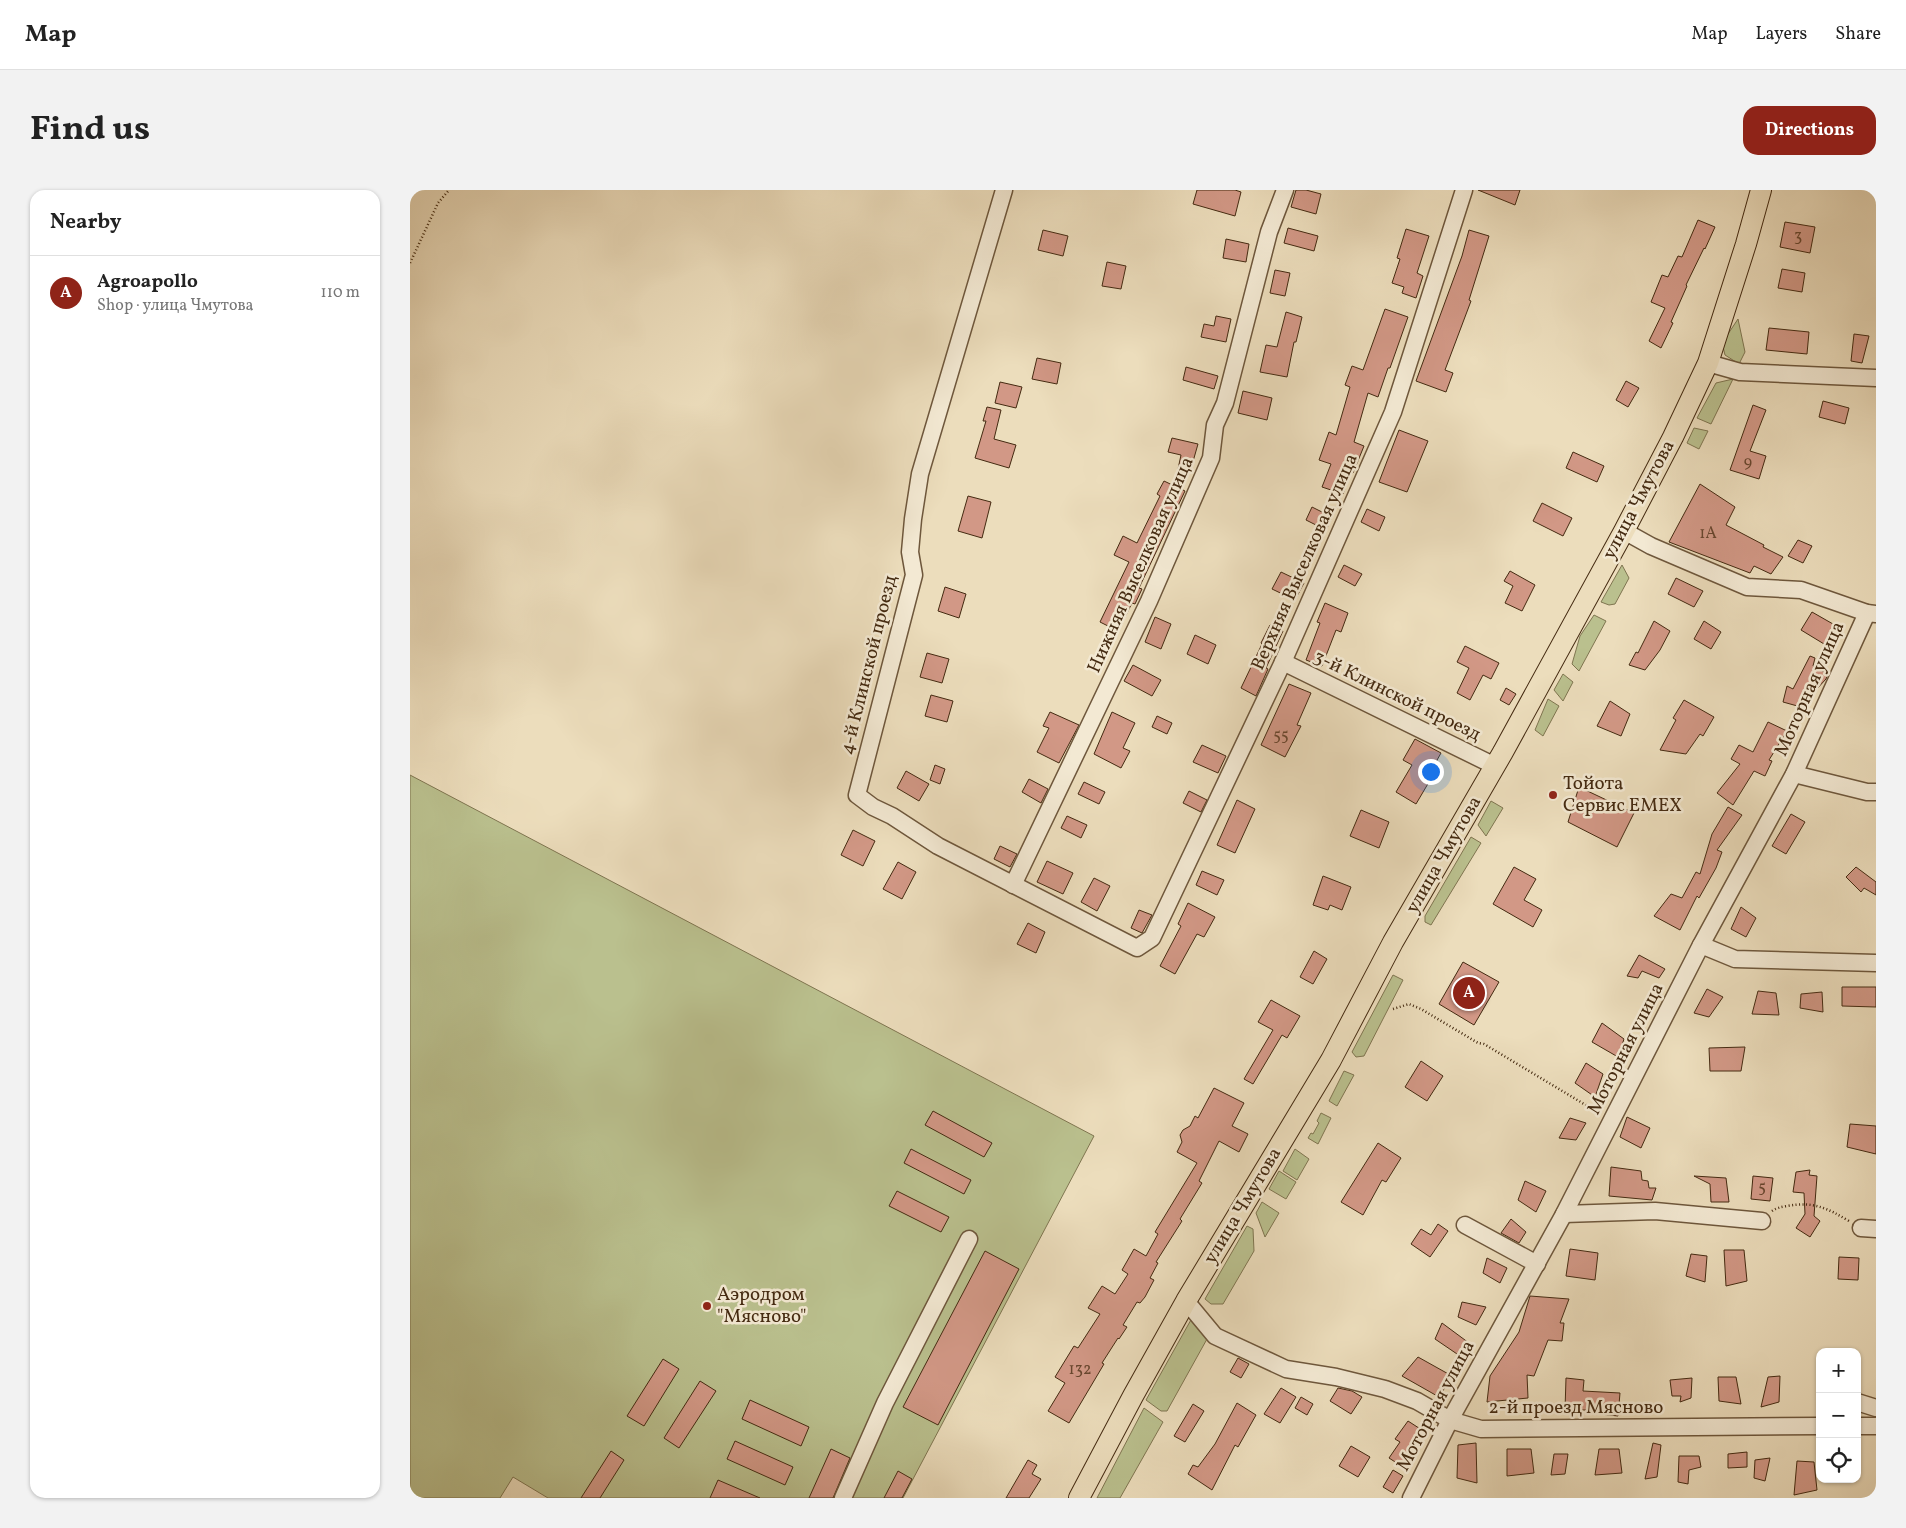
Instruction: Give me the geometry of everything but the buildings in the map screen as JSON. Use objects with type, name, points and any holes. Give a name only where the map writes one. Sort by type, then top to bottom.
[{"type":"main road","name":"улица Чмутова","points":[[1079,1498],[1186,1301],[1331,1060],[1393,942],[1495,766],[1624,531],[1708,363],[1761,190]]},
{"type":"street","name":"4-й Клинской проезд","points":[[1004,190],[922,466],[913,519],[910,552],[914,576],[857,795],[873,807],[892,816],[938,846],[1137,948],[1152,938]]},
{"type":"street","name":"Нижняя Выселковая улица","points":[[1013,885],[1149,601],[1211,458],[1215,425],[1226,403],[1269,232],[1284,190]]},
{"type":"street","name":"Верхняя Выселковая улица","points":[[1152,938],[1283,662],[1393,412],[1464,190]]},
{"type":"street","points":[[1708,363],[1740,372],[1876,378]]},
{"type":"street","points":[[1624,531],[1651,546],[1747,587],[1801,590],[1871,613]]},
{"type":"street","name":"Моторная улица","points":[[1411,1498],[1450,1420],[1564,1214],[1701,944],[1794,774],[1871,613]]},
{"type":"street","name":"3-й Клинской проезд","points":[[1283,662],[1495,766]]},
{"type":"street","points":[[1794,774],[1867,792],[1876,792]]},
{"type":"street","points":[[1701,944],[1735,958],[1876,963]]},
{"type":"street","points":[[1564,1214],[1655,1211],[1762,1221]]},
{"type":"street","points":[[1465,1225],[1537,1264]]},
{"type":"street","points":[[843,1498],[885,1403],[969,1239]]},
{"type":"street","name":"2-й проезд Мясново","points":[[1186,1301],[1215,1336],[1286,1369],[1336,1377],[1385,1390],[1417,1401],[1450,1420],[1481,1429],[1816,1426]]},
{"type":"street","points":[[1861,1403],[1876,1408]]},
{"type":"street","points":[[1861,1426],[1876,1426]]},
{"type":"path","points":[[410,263],[438,203],[449,190]]},
{"type":"path","points":[[1393,1009],[1409,1004],[1420,1009],[1478,1043],[1484,1044],[1612,1121]]},
{"type":"path","points":[[1762,1221],[1774,1209],[1807,1204],[1820,1206],[1868,1228]]},
{"type":"green space","points":[[1738,319],[1745,352],[1739,364],[1725,355],[1722,343]]},
{"type":"green space","points":[[1733,379],[1711,424],[1697,418],[1716,383]]},
{"type":"green space","points":[[1694,428],[1708,431],[1699,449],[1687,443]]},
{"type":"green space","points":[[1622,565],[1629,578],[1615,604],[1609,605],[1601,602]]},
{"type":"green space","points":[[1594,615],[1606,621],[1579,671],[1572,664],[1580,636]]},
{"type":"green space","points":[[1563,674],[1573,682],[1563,701],[1554,690]]},
{"type":"green space","points":[[1548,699],[1559,706],[1543,736],[1535,730]]},
{"type":"green space","name":"Аэродром \"Мясново\"","points":[[410,775],[1094,1136],[903,1498],[548,1498],[513,1477],[500,1498],[410,1498]]},
{"type":"green space","points":[[1491,801],[1503,808],[1486,836],[1478,825]]},
{"type":"green space","points":[[1471,837],[1481,843],[1431,925],[1425,922],[1425,916]]},
{"type":"green space","points":[[1393,975],[1403,980],[1364,1056],[1356,1057],[1352,1052]]},
{"type":"green space","points":[[1344,1071],[1354,1075],[1337,1106],[1329,1101]]},
{"type":"green space","points":[[1321,1113],[1331,1118],[1318,1144],[1308,1138],[1311,1133],[1313,1134],[1319,1123],[1317,1121]]},
{"type":"green space","points":[[1295,1149],[1309,1159],[1297,1180],[1283,1171]]},
{"type":"green space","points":[[1279,1171],[1296,1182],[1286,1199],[1269,1189]]},
{"type":"green space","points":[[1262,1202],[1279,1213],[1265,1237],[1256,1213]]},
{"type":"green space","points":[[1247,1226],[1253,1229],[1254,1251],[1223,1304],[1211,1304],[1205,1299]]},
{"type":"green space","points":[[1192,1318],[1207,1339],[1167,1411],[1161,1411],[1146,1400]]},
{"type":"green space","points":[[1144,1408],[1163,1422],[1120,1498],[1097,1498]]},
{"type":"place","name":"Тойота Сервис EMEX","points":[[1553,795]]},
{"type":"place","name":"Agroapollo","points":[[1469,993]]},
{"type":"place","name":"Аэродром \"Мясново\"","points":[[707,1306]]}]
